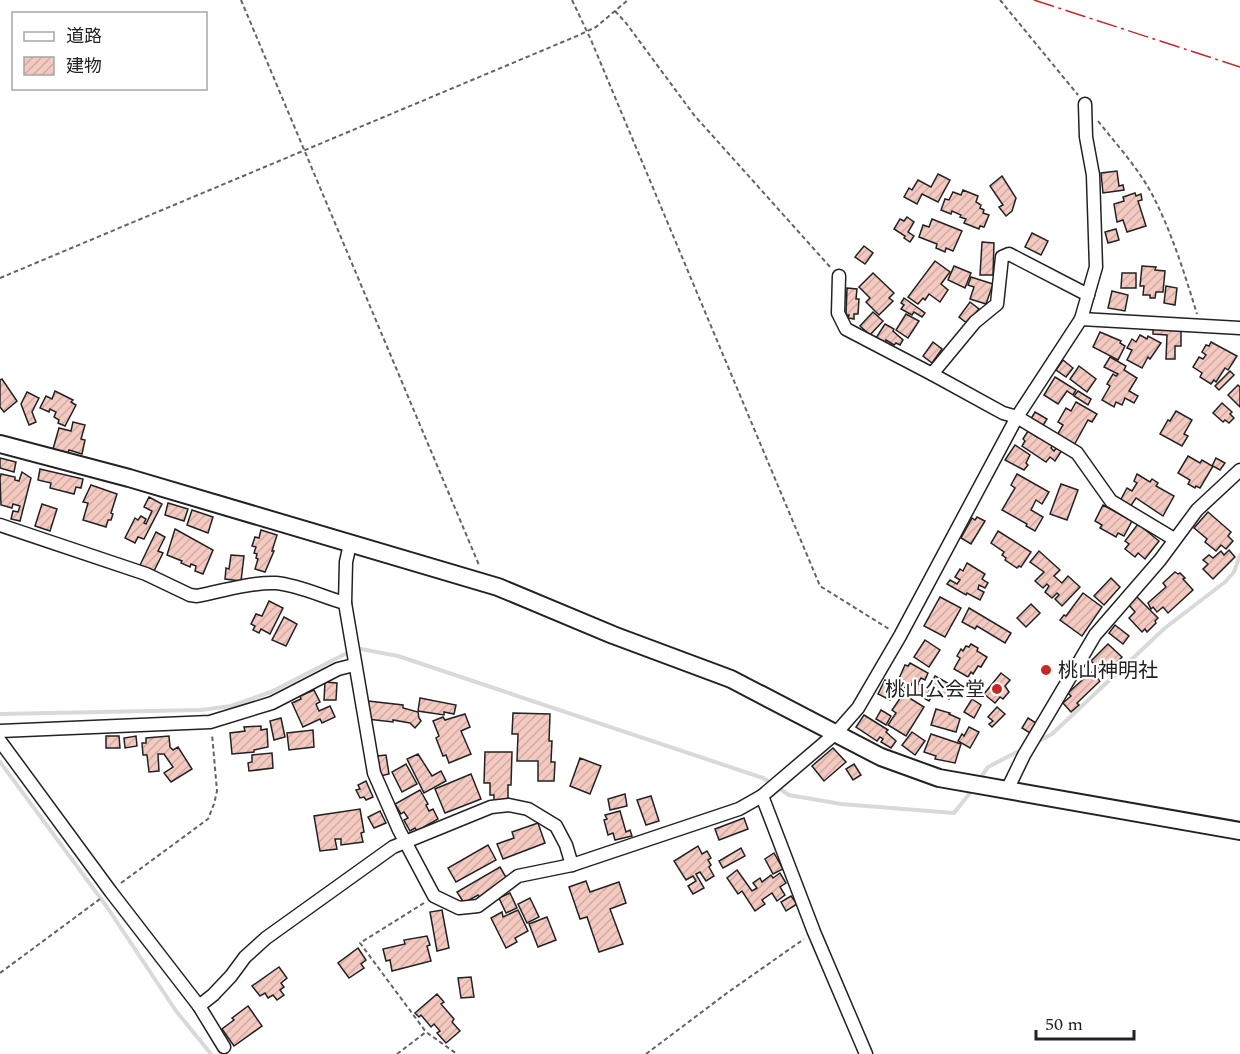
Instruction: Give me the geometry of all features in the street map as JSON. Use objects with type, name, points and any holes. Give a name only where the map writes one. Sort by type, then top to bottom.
[{"type":"street","points":[[350,544],[346,562],[345,603],[374,773],[394,821],[434,896],[459,908],[478,906],[518,876],[572,865],[739,809],[762,796],[836,733],[858,708],[900,636],[1017,417],[1081,319],[1096,267],[1092,175],[1086,136],[1085,104]]},
{"type":"street","points":[[932,374],[975,322],[997,304],[1002,258],[1009,254],[1088,295]]},
{"type":"street","points":[[838,276],[838,313],[846,329],[1003,413],[1017,417],[1077,453],[1112,501],[1174,539]]},
{"type":"street","points":[[1081,319],[1240,328]]},
{"type":"street","points":[[0,444],[129,478],[485,582],[613,635],[730,679],[881,758],[906,768],[939,778],[1240,831]]},
{"type":"street","points":[[1007,790],[1024,755],[1095,635],[1160,560],[1197,510],[1240,470]]},
{"type":"street","points":[[0,525],[146,574],[190,595],[197,596],[265,583],[278,583],[345,603]]},
{"type":"street","points":[[0,731],[210,722],[272,704],[338,669],[354,664]]},
{"type":"street","points":[[0,741],[111,892],[199,1006],[224,1047]]},
{"type":"street","points":[[762,796],[814,932],[866,1054]]},
{"type":"street","points":[[199,1006],[213,995],[245,957],[266,938],[393,847],[490,807],[510,805],[528,809],[555,826],[566,845],[572,865]]},
{"type":"path","points":[[241,0],[485,582]]},
{"type":"path","points":[[572,0],[820,586],[900,636]]},
{"type":"path","points":[[0,278],[586,32],[596,27],[628,0]]},
{"type":"path","points":[[1000,0],[1085,104],[1153,195],[1189,287],[1201,325]]},
{"type":"path","points":[[615,11],[694,115],[838,276]]},
{"type":"path","points":[[0,973],[208,819],[217,791],[210,722]]},
{"type":"path","points":[[434,896],[360,943],[426,1032],[457,1054]]},
{"type":"path","points":[[646,1054],[814,932]]},
{"type":"path","points":[[397,1054],[426,1032]]},
{"type":"building","points":[[1117,171],[1119,186],[1123,185],[1124,190],[1103,193],[1101,173]]},
{"type":"building","points":[[938,174],[950,180],[938,202],[922,194],[917,204],[904,197],[909,188],[912,190],[918,180],[931,187]]},
{"type":"building","points":[[1002,176],[1016,198],[1012,211],[1006,216],[999,207],[1003,205],[990,186]]},
{"type":"building","points":[[963,190],[978,196],[976,202],[981,205],[983,213],[989,215],[984,227],[980,226],[979,229],[964,223],[966,219],[960,217],[961,215],[941,210],[945,199],[949,200],[953,192],[961,195]]},
{"type":"building","points":[[1135,193],[1136,196],[1141,194],[1142,200],[1138,201],[1146,226],[1127,232],[1123,220],[1117,222],[1114,204],[1124,201],[1123,197]]},
{"type":"building","points":[[907,217],[914,222],[908,232],[914,236],[910,242],[894,229],[900,219],[904,221]]},
{"type":"building","points":[[932,219],[962,231],[953,251],[946,248],[945,252],[936,248],[937,244],[919,237],[923,225],[929,227]]},
{"type":"building","points":[[1116,229],[1119,240],[1108,243],[1105,232]]},
{"type":"building","points":[[1032,233],[1048,241],[1041,255],[1025,247]]},
{"type":"building","points":[[982,242],[994,243],[993,275],[980,275]]},
{"type":"building","points":[[864,246],[873,253],[865,264],[855,257]]},
{"type":"building","points":[[935,261],[950,272],[941,284],[948,290],[940,302],[929,294],[918,304],[908,297]]},
{"type":"building","points":[[954,266],[971,273],[965,288],[948,280]]},
{"type":"building","points":[[1142,266],[1156,267],[1155,270],[1165,271],[1163,292],[1156,292],[1155,298],[1143,295],[1144,286],[1140,286]]},
{"type":"building","points":[[873,273],[894,293],[889,298],[893,301],[879,315],[866,302],[870,298],[859,287]]},
{"type":"building","points":[[1122,273],[1136,273],[1136,288],[1121,288]]},
{"type":"building","points":[[971,277],[993,284],[986,304],[970,299],[974,287],[968,285]]},
{"type":"building","points":[[1166,286],[1177,288],[1175,305],[1164,303]]},
{"type":"building","points":[[847,288],[857,289],[858,314],[854,314],[854,319],[846,315]]},
{"type":"building","points":[[1112,291],[1128,295],[1125,311],[1108,308]]},
{"type":"building","points":[[904,298],[925,313],[922,317],[914,312],[912,315],[901,309],[904,305],[901,303]]},
{"type":"building","points":[[970,302],[979,309],[968,324],[959,317]]},
{"type":"building","points":[[873,312],[883,321],[870,335],[860,326]]},
{"type":"building","points":[[906,314],[919,321],[908,338],[896,330]]},
{"type":"building","points":[[885,324],[894,329],[893,331],[903,340],[900,345],[896,343],[894,345],[886,340],[885,343],[876,338]]},
{"type":"building","points":[[1153,329],[1181,331],[1181,346],[1175,346],[1175,359],[1166,359],[1167,335],[1153,334]]},
{"type":"building","points":[[1100,332],[1121,341],[1120,343],[1125,346],[1118,360],[1093,347]]},
{"type":"building","points":[[1140,335],[1147,339],[1148,336],[1161,343],[1150,359],[1148,357],[1142,368],[1127,360],[1132,350],[1127,348],[1132,339],[1136,342]]},
{"type":"building","points":[[933,342],[942,349],[932,363],[923,356]]},
{"type":"building","points":[[1211,342],[1237,356],[1228,370],[1225,368],[1216,382],[1214,380],[1211,384],[1200,377],[1202,373],[1193,367],[1199,357],[1203,359],[1206,355],[1202,352]]},
{"type":"building","points":[[1110,357],[1126,366],[1124,370],[1137,378],[1129,391],[1138,396],[1134,403],[1125,398],[1122,405],[1116,402],[1114,407],[1102,400],[1110,386],[1107,384],[1113,374],[1116,376],[1118,374],[1104,367]]},
{"type":"building","points":[[1063,360],[1073,368],[1066,377],[1056,370]]},
{"type":"building","points":[[1079,366],[1096,379],[1087,392],[1070,379]]},
{"type":"building","points":[[1230,371],[1234,375],[1219,390],[1215,386]]},
{"type":"building","points":[[1055,377],[1076,390],[1073,395],[1067,391],[1058,404],[1044,395]]},
{"type":"building","points":[[2,379],[17,401],[4,412],[0,407],[0,380]]},
{"type":"building","points":[[1238,385],[1240,387],[1240,407],[1228,395]]},
{"type":"building","points":[[55,391],[73,400],[71,402],[76,405],[65,426],[58,423],[59,420],[54,417],[56,412],[40,408],[46,396],[52,399]]},
{"type":"building","points":[[1078,391],[1091,399],[1088,405],[1074,396]]},
{"type":"building","points":[[27,392],[39,398],[32,412],[36,422],[29,425],[21,404]]},
{"type":"building","points":[[1076,402],[1097,414],[1092,422],[1088,420],[1073,447],[1056,437],[1063,425],[1058,422],[1066,408],[1071,411]]},
{"type":"building","points":[[1222,403],[1232,412],[1230,414],[1234,418],[1229,423],[1225,420],[1223,422],[1213,413]]},
{"type":"building","points":[[1176,411],[1192,420],[1184,434],[1188,436],[1182,446],[1160,434]]},
{"type":"building","points":[[1035,412],[1047,419],[1041,429],[1029,422]]},
{"type":"building","points":[[73,422],[85,425],[81,439],[85,440],[82,454],[53,449],[59,428],[71,431]]},
{"type":"building","points":[[1028,431],[1037,437],[1039,434],[1054,444],[1051,448],[1054,451],[1057,447],[1062,450],[1055,461],[1050,457],[1046,462],[1022,446]]},
{"type":"building","points":[[1015,445],[1030,455],[1026,463],[1028,465],[1024,470],[1005,460]]},
{"type":"building","points":[[1188,456],[1200,463],[1202,460],[1212,466],[1216,458],[1225,463],[1220,470],[1213,466],[1200,488],[1196,486],[1195,488],[1188,484],[1190,480],[1178,473]]},
{"type":"building","points":[[0,458],[16,462],[14,472],[0,468]]},
{"type":"building","points":[[40,469],[83,479],[81,488],[76,487],[74,494],[50,488],[51,483],[38,480]]},
{"type":"building","points":[[22,472],[31,478],[20,521],[11,519],[13,511],[18,512],[20,506],[13,504],[12,508],[1,505],[0,478],[1,474],[15,477],[15,480],[19,481]]},
{"type":"building","points":[[1017,474],[1049,492],[1042,504],[1036,500],[1031,510],[1043,517],[1035,531],[1002,510],[1015,488],[1011,485]]},
{"type":"building","points":[[1137,474],[1150,482],[1152,479],[1158,483],[1156,486],[1174,496],[1163,516],[1136,498],[1130,507],[1120,501],[1127,488],[1132,491],[1137,483],[1134,481]]},
{"type":"building","points":[[1061,484],[1078,490],[1067,520],[1050,514]]},
{"type":"building","points":[[91,485],[117,494],[111,520],[108,520],[106,527],[83,520],[88,503],[83,502]]},
{"type":"building","points":[[149,497],[162,504],[144,539],[138,537],[135,543],[125,538],[135,518],[138,520],[141,516],[146,519],[144,523],[146,524],[152,511],[144,507]]},
{"type":"building","points":[[168,503],[188,509],[184,521],[165,515]]},
{"type":"building","points":[[42,504],[57,509],[50,531],[35,526]]},
{"type":"building","points":[[1103,505],[1132,521],[1124,536],[1118,533],[1116,537],[1100,528],[1102,525],[1095,521]]},
{"type":"building","points":[[192,510],[213,517],[208,533],[187,525]]},
{"type":"building","points":[[1208,512],[1231,532],[1228,536],[1233,541],[1226,549],[1221,545],[1216,551],[1194,528]]},
{"type":"building","points":[[977,517],[985,521],[971,544],[961,538],[972,518],[975,520]]},
{"type":"building","points":[[1138,524],[1159,541],[1145,559],[1138,553],[1135,557],[1125,549],[1129,544],[1125,541]]},
{"type":"building","points":[[175,529],[213,550],[203,574],[195,571],[196,566],[191,564],[190,567],[167,555]]},
{"type":"building","points":[[261,530],[277,535],[272,551],[274,551],[265,572],[255,569],[258,559],[257,554],[254,553],[256,547],[252,546],[255,537],[259,538]]},
{"type":"building","points":[[998,531],[1031,552],[1021,567],[1017,568],[1005,560],[1006,558],[1002,555],[1004,552],[991,543]]},
{"type":"building","points":[[156,532],[165,537],[158,551],[163,553],[154,571],[140,565]]},
{"type":"building","points":[[1229,550],[1235,557],[1213,579],[1203,569],[1208,564],[1203,560],[1209,555],[1213,558],[1221,551],[1224,555]]},
{"type":"building","points":[[1039,551],[1060,570],[1054,576],[1062,583],[1068,576],[1080,587],[1062,606],[1055,599],[1059,595],[1057,593],[1052,598],[1045,592],[1049,586],[1047,584],[1043,588],[1035,581],[1044,572],[1030,562]]},
{"type":"building","points":[[231,555],[244,556],[241,581],[225,579]]},
{"type":"building","points":[[967,563],[985,574],[982,579],[988,583],[985,588],[979,585],[978,589],[984,592],[980,600],[947,584],[950,580],[957,584],[960,580],[955,577],[960,569],[963,571]]},
{"type":"building","points":[[1175,572],[1185,578],[1183,579],[1193,590],[1168,613],[1163,607],[1157,612],[1153,607],[1151,609],[1148,603],[1166,587],[1163,583]]},
{"type":"building","points":[[1111,578],[1120,587],[1104,605],[1094,596]]},
{"type":"building","points":[[1083,593],[1102,607],[1082,636],[1060,620],[1064,615],[1066,616]]},
{"type":"building","points":[[1136,596],[1158,618],[1147,632],[1145,629],[1142,632],[1129,618],[1135,612],[1128,604]]},
{"type":"building","points":[[940,597],[961,608],[945,637],[924,626]]},
{"type":"building","points":[[269,601],[283,608],[270,634],[261,629],[259,633],[253,630],[255,626],[251,624],[256,614],[262,616]]},
{"type":"building","points":[[1031,604],[1040,613],[1026,627],[1017,618]]},
{"type":"building","points":[[969,608],[1011,633],[1005,643],[977,626],[975,629],[962,622]]},
{"type":"building","points":[[284,617],[297,624],[286,646],[272,640]]},
{"type":"building","points":[[1115,625],[1129,636],[1123,644],[1109,633]]},
{"type":"building","points":[[925,640],[940,650],[929,667],[914,657]]},
{"type":"building","points":[[971,644],[987,657],[981,667],[978,666],[968,677],[954,669],[960,658],[957,656],[961,649],[963,651]]},
{"type":"building","points":[[1108,644],[1122,657],[1105,674],[1091,661]]},
{"type":"building","points":[[910,663],[928,673],[925,680],[921,678],[917,685],[913,682],[908,690],[897,683],[905,665],[908,666]]},
{"type":"building","points":[[1091,672],[1100,681],[1071,712],[1063,703],[1071,696],[1068,693]]},
{"type":"building","name":"桃山公会堂","points":[[1001,673],[1010,680],[1005,686],[1009,692],[995,703],[984,694]]},
{"type":"building","points":[[935,676],[955,687],[949,699],[929,687]]},
{"type":"building","points":[[885,680],[897,686],[890,700],[878,694]]},
{"type":"building","points":[[325,682],[337,683],[336,700],[324,700]]},
{"type":"building","points":[[918,684],[934,693],[929,701],[913,692]]},
{"type":"building","points":[[314,690],[320,702],[316,704],[319,711],[330,706],[335,717],[322,723],[320,719],[303,727],[292,703],[301,699],[300,696]]},
{"type":"building","points":[[903,694],[924,707],[906,736],[888,725],[896,713],[892,710]]},
{"type":"building","points":[[420,698],[456,705],[454,714],[444,712],[444,715],[418,711]]},
{"type":"building","points":[[972,699],[981,705],[974,718],[964,712]]},
{"type":"building","points":[[368,701],[403,705],[403,708],[418,712],[421,721],[415,728],[410,723],[367,719]]},
{"type":"building","points":[[997,707],[1005,714],[992,727],[989,724],[993,721],[988,717]]},
{"type":"building","points":[[936,709],[960,719],[956,732],[931,725]]},
{"type":"building","points":[[881,710],[891,716],[886,725],[876,719]]},
{"type":"building","points":[[513,713],[550,714],[549,741],[552,741],[551,762],[555,762],[554,781],[538,781],[538,761],[517,761],[518,734],[512,734]]},
{"type":"building","points":[[465,714],[470,727],[461,731],[471,754],[449,763],[446,755],[443,756],[436,738],[439,736],[433,721]]},
{"type":"building","points":[[864,715],[888,730],[886,732],[896,741],[891,748],[881,742],[883,739],[880,737],[877,741],[856,727]]},
{"type":"building","points":[[281,718],[285,737],[274,740],[270,721]]},
{"type":"building","points":[[1028,718],[1036,723],[1030,733],[1022,728]]},
{"type":"building","points":[[261,726],[261,730],[267,729],[268,747],[254,750],[254,752],[232,754],[230,733],[245,731],[244,727]]},
{"type":"building","points":[[969,727],[979,732],[970,748],[958,741]]},
{"type":"building","points":[[313,730],[314,747],[289,750],[287,733]]},
{"type":"building","points":[[912,732],[925,741],[915,755],[902,745]]},
{"type":"building","points":[[931,734],[961,744],[955,763],[935,759],[936,756],[924,752]]},
{"type":"building","points":[[106,736],[119,736],[120,748],[106,748]]},
{"type":"building","points":[[136,736],[137,746],[125,748],[124,738]]},
{"type":"building","points":[[169,736],[170,747],[173,750],[178,747],[192,769],[171,782],[164,773],[173,767],[164,754],[158,754],[159,771],[149,772],[147,755],[143,755],[142,743],[146,743],[146,738]]},
{"type":"building","points":[[833,748],[846,762],[824,781],[812,766]]},
{"type":"building","points":[[485,752],[512,752],[508,800],[494,800],[494,795],[490,795],[490,783],[484,783]]},
{"type":"building","points":[[272,753],[273,768],[249,771],[248,763],[252,762],[252,755]]},
{"type":"building","points":[[418,754],[432,776],[441,771],[446,781],[424,793],[407,759]]},
{"type":"building","points":[[386,755],[389,774],[380,776],[377,756]]},
{"type":"building","points":[[580,758],[601,766],[590,794],[570,786]]},
{"type":"building","points":[[406,764],[417,784],[402,792],[392,772]]},
{"type":"building","points":[[854,764],[861,775],[853,780],[846,769]]},
{"type":"building","points":[[471,774],[481,799],[445,813],[435,789]]},
{"type":"building","points":[[366,781],[373,797],[366,800],[364,797],[360,798],[356,790],[360,789],[358,785]]},
{"type":"building","points":[[420,790],[428,804],[426,805],[429,811],[433,809],[438,819],[417,831],[415,828],[410,831],[404,820],[408,818],[404,812],[401,814],[395,804]]},
{"type":"building","points":[[625,794],[627,806],[610,810],[608,799]]},
{"type":"building","points":[[651,796],[659,821],[646,825],[637,800]]},
{"type":"building","points":[[360,809],[364,832],[361,833],[363,842],[341,845],[341,839],[335,839],[337,849],[320,851],[314,816]]},
{"type":"building","points":[[380,811],[386,823],[374,828],[368,817]]},
{"type":"building","points":[[620,811],[626,832],[630,830],[632,836],[615,840],[613,833],[608,835],[604,820],[607,819],[605,815]]},
{"type":"building","points":[[744,818],[748,829],[719,840],[715,829]]},
{"type":"building","points":[[538,823],[545,843],[503,859],[497,844],[514,838],[512,832]]},
{"type":"building","points":[[488,845],[496,860],[456,882],[448,868]]},
{"type":"building","points":[[698,846],[702,854],[707,851],[711,858],[708,860],[711,865],[709,867],[714,876],[706,881],[700,872],[696,874],[704,888],[693,894],[688,886],[696,881],[693,876],[686,880],[674,861]]},
{"type":"building","points":[[741,848],[745,856],[723,868],[719,861]]},
{"type":"building","points":[[774,853],[783,869],[773,874],[765,859]]},
{"type":"building","points":[[500,867],[507,879],[480,898],[478,895],[464,903],[457,892]]},
{"type":"building","points":[[737,870],[752,891],[757,888],[753,883],[760,878],[762,882],[771,875],[773,878],[780,873],[786,883],[780,887],[785,895],[777,901],[772,893],[762,900],[765,904],[755,911],[742,891],[738,894],[727,878]]},
{"type":"building","points":[[586,881],[590,892],[619,882],[626,903],[610,909],[623,944],[599,952],[587,917],[580,919],[569,887]]},
{"type":"building","points":[[510,893],[517,908],[506,913],[499,898]]},
{"type":"building","points":[[791,896],[797,904],[786,911],[781,902]]},
{"type":"building","points":[[530,898],[539,917],[527,923],[518,904]]},
{"type":"building","points":[[442,910],[449,948],[437,951],[430,912]]},
{"type":"building","points":[[518,910],[528,931],[515,938],[517,942],[506,948],[491,918],[502,912],[503,917]]},
{"type":"building","points":[[547,917],[556,940],[538,947],[529,924]]},
{"type":"building","points":[[427,936],[431,961],[392,971],[390,960],[386,961],[383,949],[405,944],[404,940]]},
{"type":"building","points":[[358,948],[366,960],[361,964],[364,968],[349,978],[338,963]]},
{"type":"building","points":[[279,967],[287,978],[281,983],[284,987],[280,990],[284,995],[277,1000],[273,995],[268,998],[265,993],[260,996],[252,986]]},
{"type":"building","points":[[471,977],[474,997],[461,998],[458,978]]},
{"type":"building","points":[[437,994],[444,1002],[441,1004],[454,1019],[452,1022],[460,1031],[446,1043],[437,1033],[440,1031],[434,1024],[431,1027],[421,1015],[419,1017],[415,1013]]},
{"type":"building","points":[[248,1006],[262,1026],[234,1046],[222,1029]]},
{"type":"waterway","points":[[1035,743],[1052,734],[1165,628],[1225,582],[1234,572],[1240,555]]},
{"type":"waterway","points":[[361,649],[398,656],[763,778],[789,795],[841,804],[954,813],[973,789]]},
{"type":"waterway","points":[[0,714],[201,710],[231,706],[271,692],[345,654]]},
{"type":"waterway","points":[[979,780],[988,767],[1023,749]]},
{"type":"waterway","points":[[0,762],[107,907],[176,1011],[211,1054]]},
{"type":"power","points":[[1034,0],[1240,67]]},
{"type":"place","name":"桃山神明社","points":[[1046,670]]},
{"type":"place","name":"桃山公会堂","points":[[997,689]]}]
